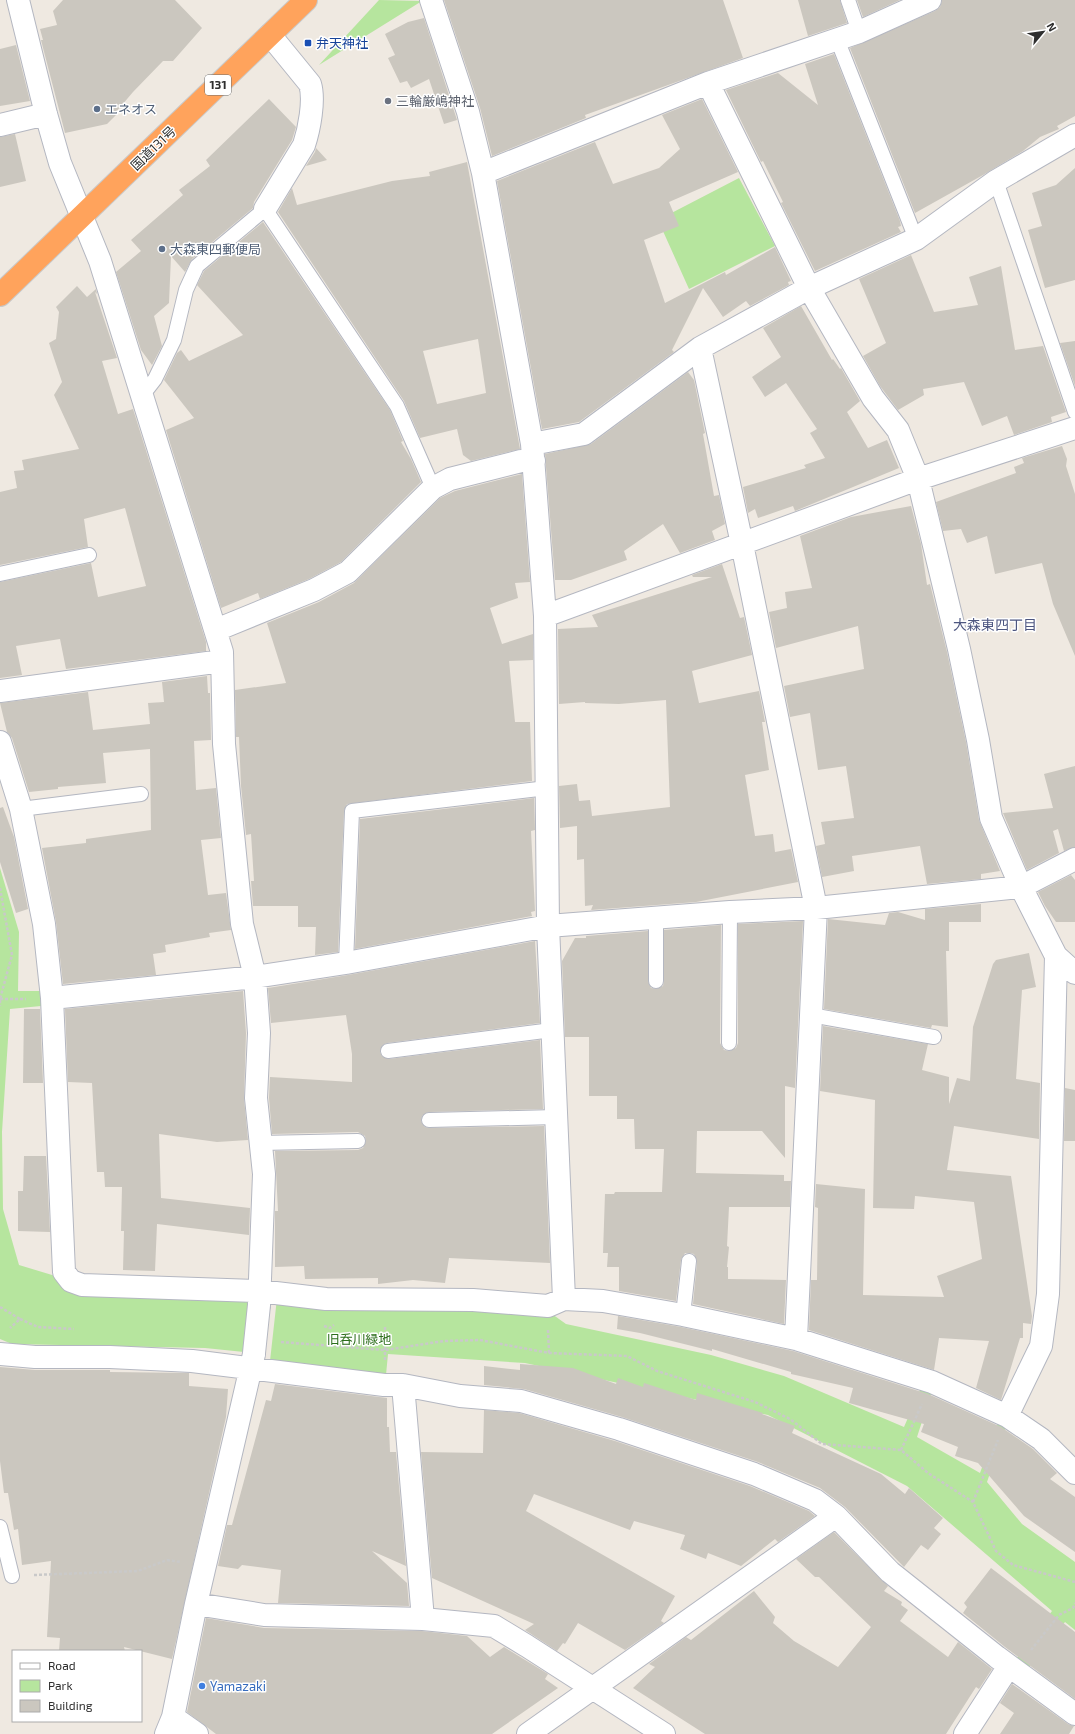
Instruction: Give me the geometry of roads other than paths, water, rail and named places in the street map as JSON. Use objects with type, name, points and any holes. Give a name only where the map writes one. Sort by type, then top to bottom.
[{"type":"highway","name":"国道131号","points":[[0,295],[306,0]]},
{"type":"street","points":[[18,0],[46,114],[60,162],[100,261],[222,652],[224,744],[242,924],[255,977],[259,1033],[256,1098],[264,1174],[259,1298],[252,1360],[196,1604],[170,1726],[197,1734]]},
{"type":"street","points":[[431,0],[468,112],[483,173],[533,452],[545,616],[548,926],[564,1299]]},
{"type":"street","points":[[483,173],[708,83],[859,32],[930,0]]},
{"type":"street","points":[[265,209],[304,145],[313,92],[310,84],[270,35]]},
{"type":"street","points":[[708,83],[809,288],[873,398],[898,430],[918,479],[959,649],[978,740],[991,818],[1021,886],[1056,956],[1075,973]]},
{"type":"street","points":[[0,125],[46,114]]},
{"type":"street","points":[[216,630],[314,590],[348,572],[433,488],[450,479],[521,461],[533,452],[584,434],[700,348],[809,288],[916,238],[996,181],[1075,135]]},
{"type":"street","points":[[700,348],[742,544],[816,908],[796,1339]]},
{"type":"street","points":[[545,616],[918,479],[1075,428]]},
{"type":"street","points":[[0,691],[222,661]]},
{"type":"street","points":[[0,742],[21,809],[44,924],[52,998],[64,1272],[70,1281],[82,1285],[259,1298],[326,1300],[473,1300],[548,1306],[564,1299],[604,1301],[683,1315],[796,1339],[932,1382],[1007,1416],[1041,1439],[1072,1464]]},
{"type":"street","points":[[52,998],[255,977],[346,963],[548,926],[730,912],[816,908],[1021,886],[1075,859]]},
{"type":"street","points":[[1007,1416],[1041,1346],[1048,1294],[1056,956]]},
{"type":"street","points":[[0,1354],[35,1357],[110,1357],[192,1361],[252,1360],[384,1385],[403,1385],[460,1396],[521,1401],[619,1429],[754,1474],[815,1500],[836,1516],[890,1572],[1009,1666],[1075,1714]]},
{"type":"street","points":[[403,1385],[423,1619]]},
{"type":"street","points":[[528,1734],[836,1516]]},
{"type":"street","points":[[196,1604],[264,1615],[423,1619],[494,1626],[664,1734]]},
{"type":"street","points":[[965,1734],[1009,1666]]},
{"type":"lane","points":[[848,0],[859,32]]},
{"type":"lane","points":[[836,39],[916,238]]},
{"type":"lane","points":[[996,181],[1075,412]]},
{"type":"lane","points":[[140,391],[148,388],[155,379],[174,340],[186,290],[197,266],[265,209],[397,406],[433,488]]},
{"type":"lane","points":[[0,574],[89,555]]},
{"type":"lane","points":[[346,963],[352,811],[547,788]]},
{"type":"lane","points":[[21,809],[141,794]]},
{"type":"lane","points":[[729,1043],[730,912]]},
{"type":"lane","points":[[656,918],[656,981]]},
{"type":"lane","points":[[811,1015],[934,1037]]},
{"type":"lane","points":[[388,1051],[552,1030]]},
{"type":"lane","points":[[429,1120],[556,1117]]},
{"type":"lane","points":[[260,1143],[358,1141]]},
{"type":"lane","points":[[683,1315],[689,1261]]},
{"type":"lane","points":[[0,1527],[12,1576]]},
{"type":"place","name":"弁天神社","points":[[308,43]]},
{"type":"place","name":"三輪厳嶋神社","points":[[388,101]]},
{"type":"place","name":"エネオス","points":[[97,109]]},
{"type":"place","name":"大森東四郵便局","points":[[162,249]]},
{"type":"place","name":"Yamazaki","points":[[202,1686]]},
{"type":"district","name":"大森東四丁目","points":[[995,625]]},
{"type":"park label","name":"旧呑川緑地","points":[[359,1339]]}]
